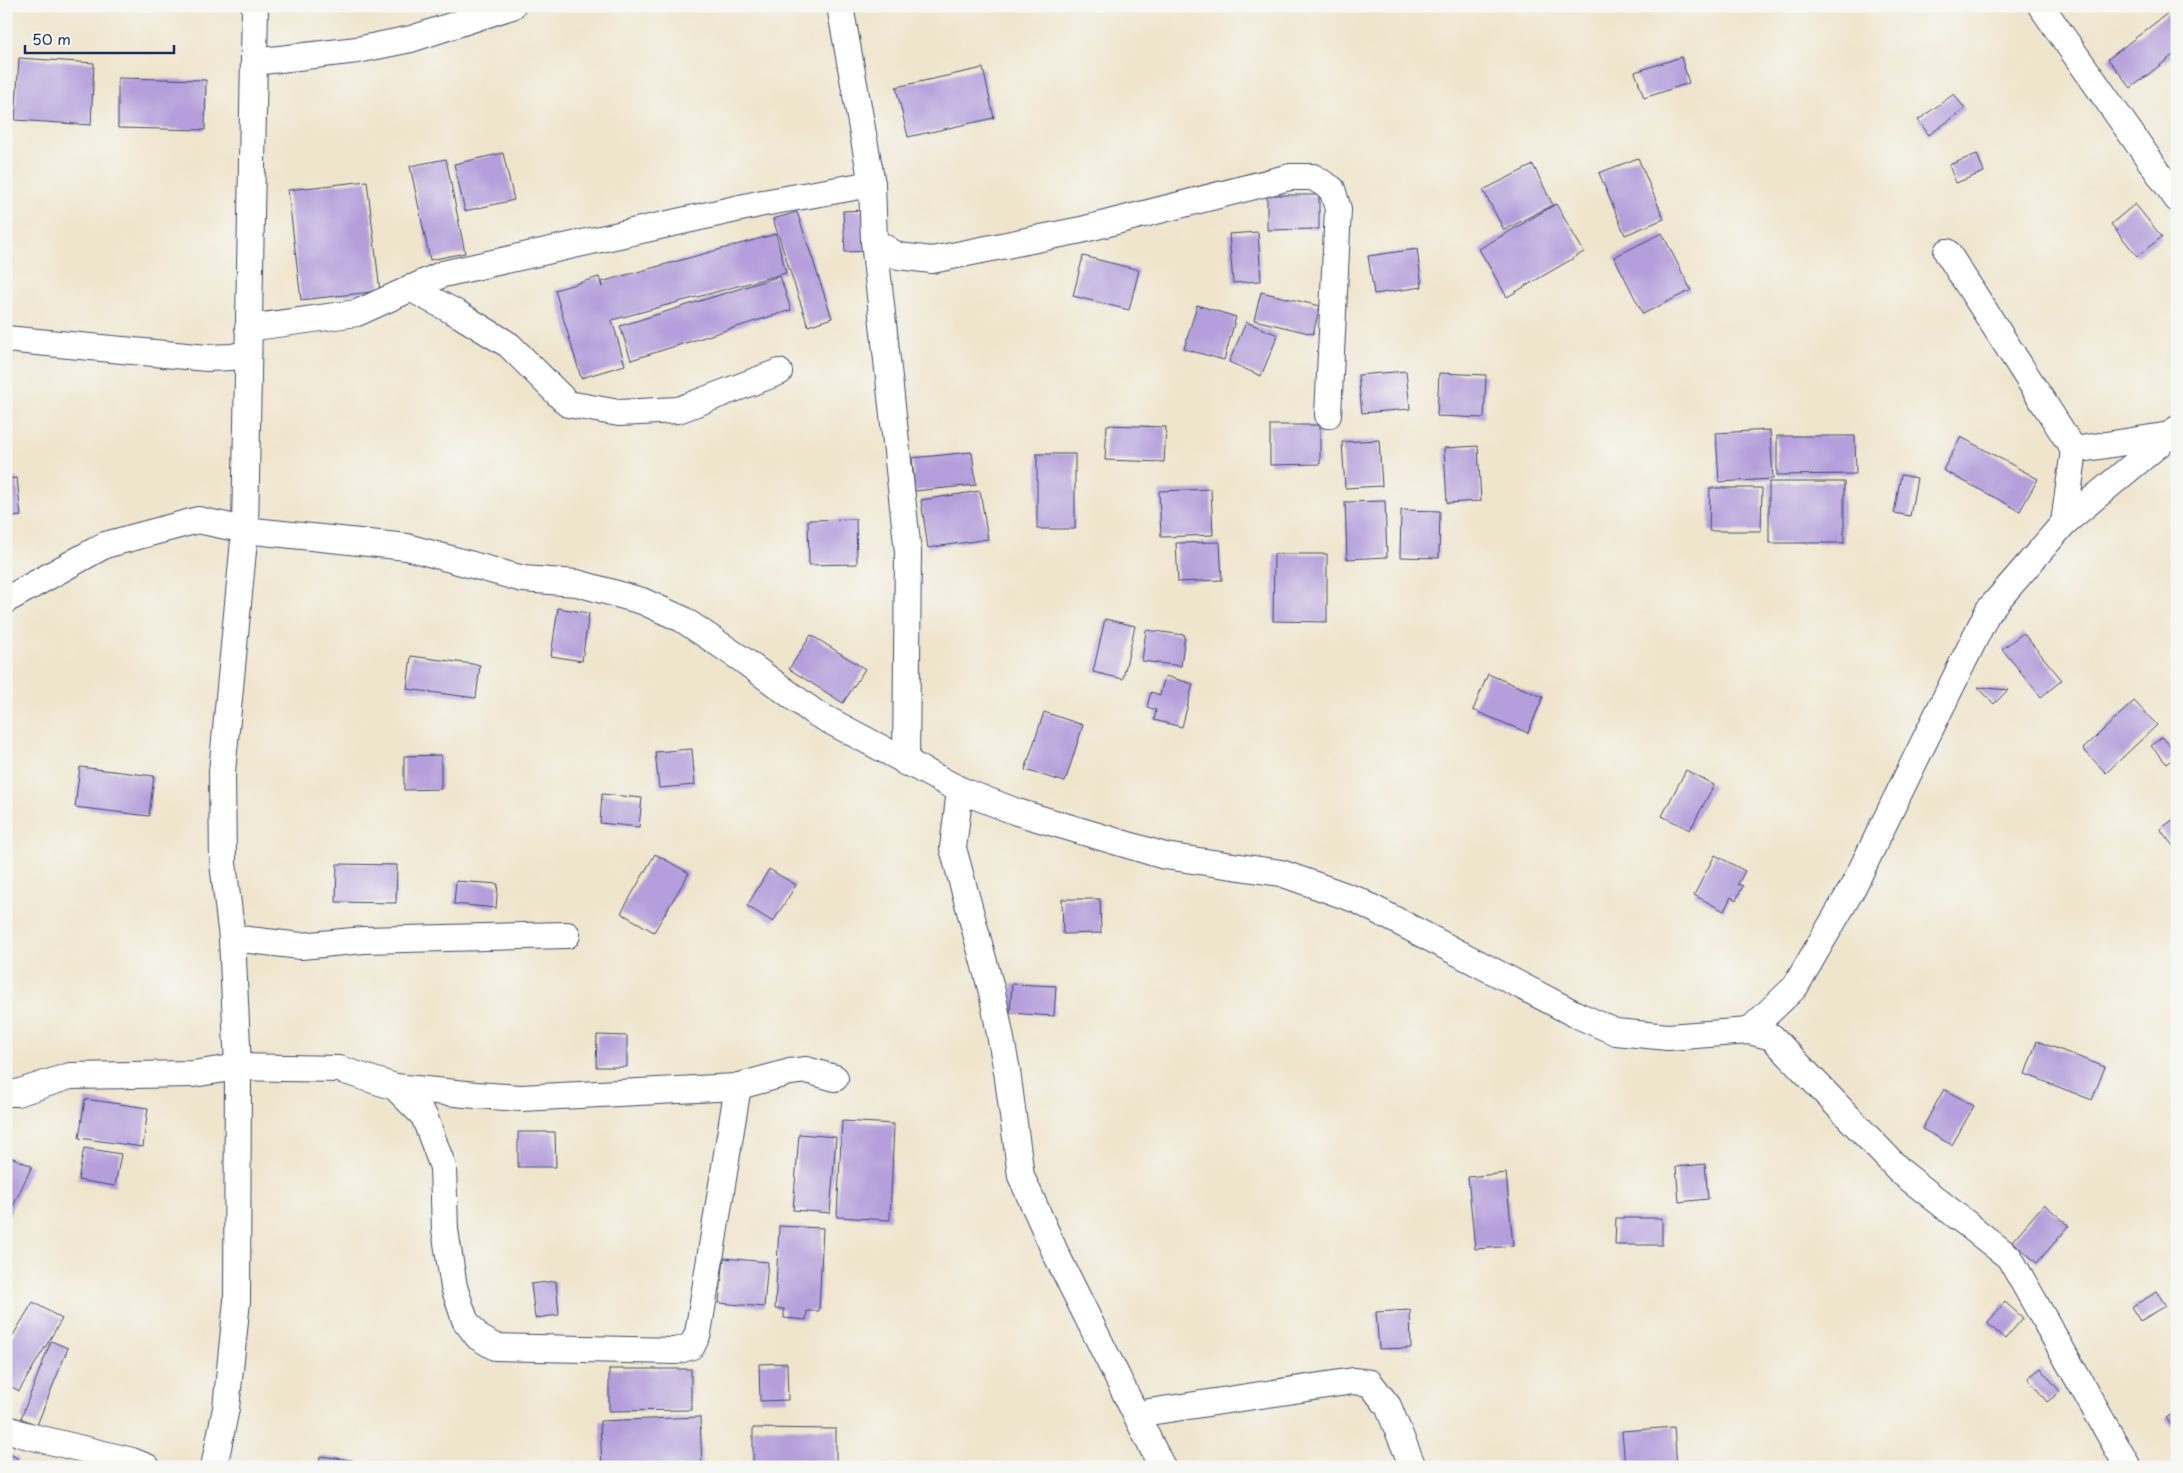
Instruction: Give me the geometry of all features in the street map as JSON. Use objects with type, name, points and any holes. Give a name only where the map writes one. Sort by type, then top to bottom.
[{"type":"street","points":[[214,1467],[226,1408],[236,1301],[238,1067],[232,938],[222,863],[222,772],[244,530],[255,6]]},
{"type":"street","points":[[254,62],[357,50],[410,39],[512,6]]},
{"type":"street","points":[[840,6],[872,184],[874,241],[908,552],[906,763]]},
{"type":"street","points":[[2041,6],[2177,199]]},
{"type":"street","points":[[874,241],[898,256],[932,260],[1081,230],[1290,177],[1313,177],[1332,189],[1338,208],[1328,415]]},
{"type":"street","points":[[6,339],[207,358],[232,357],[248,341],[357,313],[443,274],[763,203],[872,184]]},
{"type":"street","points":[[1947,252],[2074,450],[2064,523]]},
{"type":"street","points":[[410,288],[460,315],[509,345],[568,404],[619,414],[678,410],[778,372]]},
{"type":"street","points":[[2074,450],[2175,435]]},
{"type":"street","points":[[1749,1031],[1795,987],[1852,889],[1988,611],[2064,523],[2175,435]]},
{"type":"street","points":[[6,600],[105,545],[198,520],[244,530],[406,547],[523,579],[577,583],[642,601],[682,619],[743,660],[814,713],[960,790],[1017,812],[1165,856],[1281,873],[1357,900],[1575,1014],[1616,1032],[1668,1037],[1749,1031],[1772,1037],[1901,1172],[2009,1257],[2128,1467]]},
{"type":"street","points":[[960,790],[953,848],[992,992],[1007,1072],[1021,1176],[1056,1254],[1162,1467]]},
{"type":"street","points":[[232,938],[301,946],[364,940],[567,935]]},
{"type":"street","points":[[6,1093],[17,1093],[70,1076],[193,1074],[238,1067],[339,1069],[395,1086],[521,1098],[738,1086],[790,1072],[806,1070],[835,1078]]},
{"type":"street","points":[[395,1086],[424,1116],[443,1167],[445,1230],[454,1287],[465,1320],[478,1337],[495,1347],[676,1351],[692,1346],[698,1333],[738,1086]]},
{"type":"street","points":[[1136,1414],[1353,1381],[1370,1383],[1388,1406],[1413,1467]]},
{"type":"street","points":[[6,1428],[21,1434],[132,1461],[147,1467]]},
{"type":"building","points":[[2177,6],[2177,52],[2131,88],[2108,59]]},
{"type":"building","points":[[1681,57],[1689,83],[1644,98],[1635,72]]},
{"type":"building","points":[[19,58],[94,63],[91,125],[15,120]]},
{"type":"building","points":[[983,68],[994,118],[908,137],[896,87]]},
{"type":"building","points":[[118,78],[206,80],[205,130],[118,128]]},
{"type":"building","points":[[1954,94],[1965,109],[1929,135],[1918,120]]},
{"type":"building","points":[[503,153],[514,200],[465,211],[454,164]]},
{"type":"building","points":[[1977,154],[1984,172],[1956,183],[1949,165]]},
{"type":"building","points":[[1638,158],[1664,219],[1625,235],[1599,173]]},
{"type":"building","points":[[446,159],[465,253],[430,260],[410,166]]},
{"type":"building","points":[[1533,165],[1553,205],[1504,230],[1483,190]]},
{"type":"building","points":[[367,181],[380,291],[301,300],[288,190]]},
{"type":"building","points":[[1267,195],[1319,195],[1319,229],[1267,230]]},
{"type":"building","points":[[1556,204],[1584,252],[1507,297],[1479,249]]},
{"type":"building","points":[[2135,204],[2162,237],[2137,256],[2111,224]]},
{"type":"building","points":[[866,210],[868,251],[845,252],[843,211]]},
{"type":"building","points":[[797,212],[832,318],[808,326],[773,219]]},
{"type":"building","points":[[1258,232],[1261,281],[1233,283],[1229,234]]},
{"type":"building","points":[[1662,233],[1691,290],[1643,314],[1614,257]]},
{"type":"building","points":[[776,234],[786,273],[612,320],[625,365],[581,378],[555,290],[599,277],[602,287],[601,282]]},
{"type":"building","points":[[1417,249],[1422,287],[1374,294],[1368,256]]},
{"type":"building","points":[[1083,256],[1139,270],[1129,310],[1073,296]]},
{"type":"building","points":[[780,276],[791,310],[631,360],[620,326]]},
{"type":"building","points":[[1261,292],[1320,306],[1313,334],[1254,320]]},
{"type":"building","points":[[1197,305],[1236,317],[1224,360],[1184,349]]},
{"type":"building","points":[[1246,322],[1278,335],[1261,376],[1229,362]]},
{"type":"building","points":[[1406,371],[1410,409],[1362,413],[1358,375]]},
{"type":"building","points":[[1439,373],[1486,375],[1484,418],[1437,416]]},
{"type":"building","points":[[1107,425],[1166,427],[1164,462],[1105,460]]},
{"type":"building","points":[[1270,425],[1320,425],[1320,464],[1270,465]]},
{"type":"building","points":[[1770,430],[1773,479],[1719,482],[1716,433]]},
{"type":"building","points":[[1777,436],[1855,436],[1856,474],[1777,475]]},
{"type":"building","points":[[1961,437],[2038,479],[2020,511],[1943,470]]},
{"type":"building","points":[[1379,440],[1382,486],[1345,488],[1342,442]]},
{"type":"building","points":[[1478,446],[1481,501],[1447,503],[1444,448]]},
{"type":"building","points":[[972,452],[976,485],[915,491],[912,458]]},
{"type":"building","points":[[1037,454],[1075,454],[1075,529],[1037,529]]},
{"type":"building","points":[[1901,475],[1917,478],[1910,516],[1894,513]]},
{"type":"building","points":[[17,478],[21,516],[6,518],[6,479]]},
{"type":"building","points":[[1769,482],[1844,482],[1844,543],[1769,543]]},
{"type":"building","points":[[1710,488],[1762,488],[1761,531],[1709,531]]},
{"type":"building","points":[[1211,489],[1213,535],[1161,537],[1159,491]]},
{"type":"building","points":[[980,491],[988,539],[928,548],[921,500]]},
{"type":"building","points":[[1385,501],[1387,557],[1347,559],[1345,502]]},
{"type":"building","points":[[1401,510],[1440,511],[1439,558],[1400,557]]},
{"type":"building","points":[[856,519],[857,564],[809,565],[808,520]]},
{"type":"building","points":[[1220,542],[1222,580],[1178,582],[1176,543]]},
{"type":"building","points":[[1274,554],[1327,554],[1327,622],[1273,621]]},
{"type":"building","points":[[558,608],[589,613],[582,661],[551,656]]},
{"type":"building","points":[[1105,619],[1135,626],[1123,679],[1093,672]]},
{"type":"building","points":[[1146,630],[1185,635],[1181,666],[1142,661]]},
{"type":"building","points":[[2023,633],[2062,680],[2041,697],[2002,649]]},
{"type":"building","points":[[811,635],[865,669],[843,703],[789,669]]},
{"type":"building","points":[[411,656],[480,665],[476,698],[407,689]]},
{"type":"building","points":[[1488,674],[1543,697],[1528,733],[1473,710]]},
{"type":"building","points":[[1165,676],[1193,684],[1182,727],[1154,720],[1156,710],[1147,707],[1151,692],[1160,695]]},
{"type":"building","points":[[1978,687],[2008,690],[1994,704]]},
{"type":"building","points":[[2134,701],[2157,725],[2106,773],[2083,749]]},
{"type":"building","points":[[1044,712],[1083,725],[1065,782],[1025,770]]},
{"type":"building","points":[[2162,737],[2177,753],[2177,756],[2167,764],[2151,746]]},
{"type":"building","points":[[692,749],[695,785],[659,788],[655,752]]},
{"type":"building","points":[[441,755],[441,789],[404,790],[404,756]]},
{"type":"building","points":[[80,767],[154,776],[149,816],[75,807]]},
{"type":"building","points":[[1686,770],[1714,785],[1690,830],[1662,816]]},
{"type":"building","points":[[602,794],[642,798],[639,827],[600,823]]},
{"type":"building","points":[[2177,817],[2177,851],[2160,829]]},
{"type":"building","points":[[655,854],[689,873],[654,932],[621,913]]},
{"type":"building","points":[[1715,855],[1745,871],[1738,884],[1743,886],[1736,900],[1731,897],[1724,911],[1694,895]]},
{"type":"building","points":[[337,864],[397,865],[396,903],[336,902]]},
{"type":"building","points":[[769,869],[796,885],[773,922],[747,906]]},
{"type":"building","points":[[456,881],[498,884],[496,908],[454,904]]},
{"type":"building","points":[[1062,899],[1100,899],[1101,933],[1063,934]]},
{"type":"building","points":[[1012,984],[1056,986],[1054,1016],[1010,1013]]},
{"type":"building","points":[[597,1035],[627,1036],[627,1067],[596,1067]]},
{"type":"building","points":[[2037,1041],[2105,1067],[2092,1100],[2025,1074]]},
{"type":"building","points":[[1944,1089],[1974,1106],[1952,1145],[1922,1129]]},
{"type":"building","points":[[85,1099],[148,1108],[143,1147],[79,1138]]},
{"type":"building","points":[[842,1121],[894,1124],[890,1220],[837,1217]]},
{"type":"building","points":[[518,1132],[555,1132],[556,1167],[518,1167]]},
{"type":"building","points":[[799,1134],[836,1137],[830,1213],[793,1210]]},
{"type":"building","points":[[84,1148],[121,1154],[115,1186],[78,1180]]},
{"type":"building","points":[[8,1156],[32,1166],[6,1221],[6,1159]]},
{"type":"building","points":[[1705,1164],[1708,1199],[1679,1202],[1676,1167]]},
{"type":"building","points":[[1506,1173],[1513,1246],[1475,1249],[1468,1177]]},
{"type":"building","points":[[2044,1204],[2069,1226],[2037,1263],[2012,1241]]},
{"type":"building","points":[[1616,1218],[1662,1218],[1662,1245],[1615,1245]]},
{"type":"building","points":[[779,1226],[823,1228],[819,1311],[807,1311],[806,1320],[784,1318],[784,1309],[775,1309]]},
{"type":"building","points":[[724,1258],[768,1262],[764,1307],[719,1303]]},
{"type":"building","points":[[556,1281],[559,1315],[535,1318],[531,1284]]},
{"type":"building","points":[[2157,1292],[2166,1306],[2140,1321],[2131,1307]]},
{"type":"building","points":[[33,1302],[62,1319],[19,1391],[12,1387],[8,1394],[6,1347]]},
{"type":"building","points":[[2005,1302],[2023,1318],[2005,1339],[1987,1323]]},
{"type":"building","points":[[1410,1310],[1411,1348],[1379,1349],[1376,1312]]},
{"type":"building","points":[[51,1341],[68,1348],[37,1425],[21,1418]]},
{"type":"building","points":[[787,1363],[788,1400],[760,1401],[759,1364]]},
{"type":"building","points":[[2041,1368],[2060,1392],[2047,1402],[2028,1378]]},
{"type":"building","points":[[609,1369],[691,1369],[691,1410],[609,1411]]},
{"type":"building","points":[[2177,1410],[2177,1434],[2165,1418]]},
{"type":"building","points":[[700,1417],[702,1467],[602,1467],[600,1421]]},
{"type":"building","points":[[1674,1427],[1677,1467],[1625,1467],[1622,1431]]},
{"type":"building","points":[[753,1428],[836,1429],[836,1467],[753,1467]]},
{"type":"building","points":[[6,1452],[19,1459],[14,1467],[6,1467]]},
{"type":"building","points":[[320,1456],[352,1460],[352,1467],[319,1467]]}]
